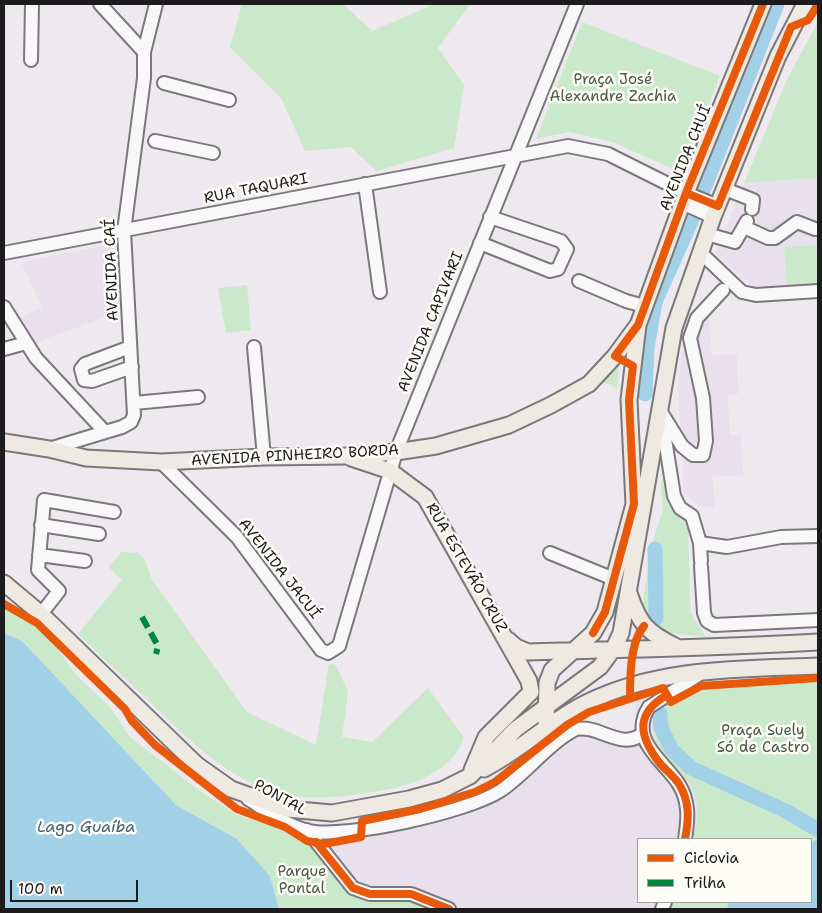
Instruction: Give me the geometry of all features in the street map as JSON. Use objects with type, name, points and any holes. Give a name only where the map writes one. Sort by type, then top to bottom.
[{"type":"main road","name":"AVENIDA CHUÍ","points":[[638,325],[644,306],[699,204],[763,4]]},
{"type":"main road","name":"AVENIDA CHUÍ","points":[[699,204],[725,189],[778,56],[805,4]]},
{"type":"main road","name":"AVENIDA CHUÍ","points":[[470,776],[516,729],[600,667],[614,648],[621,633],[661,412],[666,363],[674,328],[707,234],[699,204]]},
{"type":"main road","name":"AVENIDA PINHEIRO BORDA","points":[[4,442],[50,448],[86,458],[161,462],[264,456],[345,456],[396,452],[470,438],[509,424],[551,405],[588,384],[616,356],[638,325]]},
{"type":"main road","points":[[546,728],[546,683],[552,670],[593,633],[605,612],[634,504],[629,400],[638,325]]},
{"type":"main road","name":"RUA ESTEVÃO CRUZ","points":[[345,456],[390,472],[425,496],[529,681],[531,692],[486,737],[470,776]]},
{"type":"main road","points":[[4,584],[41,614],[197,765],[231,789],[287,809],[332,813],[409,799],[442,790],[523,746],[546,728],[589,701],[663,678],[705,671],[818,666]]},
{"type":"main road","points":[[628,591],[644,626],[654,636],[679,648]]},
{"type":"main road","points":[[507,639],[516,647],[528,652],[818,642]]},
{"type":"street","points":[[31,60],[32,4]]},
{"type":"street","points":[[100,4],[144,52]]},
{"type":"street","name":"AVENIDA CAÍ","points":[[50,448],[105,432],[130,422],[134,415],[124,232],[144,78],[144,52],[156,4]]},
{"type":"street","name":"AVENIDA CAPIVARI","points":[[328,653],[340,646],[396,452],[577,4]]},
{"type":"street","points":[[144,78],[229,100]]},
{"type":"street","points":[[136,138],[212,153]]},
{"type":"street","name":"RUA TAQUARI","points":[[4,252],[124,232],[568,146],[608,154],[699,204]]},
{"type":"street","points":[[365,184],[380,292]]},
{"type":"street","points":[[725,189],[753,200],[752,209]]},
{"type":"street","points":[[480,243],[550,271],[558,269],[567,249],[561,241],[490,217]]},
{"type":"street","points":[[707,234],[735,242],[746,224],[768,238],[775,238],[797,222],[815,229]]},
{"type":"street","points":[[700,252],[742,292],[756,295],[818,291]]},
{"type":"street","points":[[579,281],[626,301],[644,306]]},
{"type":"street","points":[[661,412],[682,446],[693,455],[703,455],[706,441],[703,398],[690,338],[697,318],[723,290]]},
{"type":"street","points":[[4,307],[36,358],[105,432]]},
{"type":"street","points":[[4,349],[26,343]]},
{"type":"street","points":[[130,347],[84,364],[81,370],[84,380],[92,381],[132,367]]},
{"type":"street","points":[[254,347],[264,456]]},
{"type":"street","points":[[134,403],[198,397]]},
{"type":"street","points":[[661,412],[674,496],[680,508],[692,516],[700,543],[704,614],[707,620],[714,624],[818,620]]},
{"type":"street","name":"AVENIDA JACUÍ","points":[[161,462],[237,538],[321,650],[328,653]]},
{"type":"street","points":[[41,614],[59,591],[38,570],[44,500],[114,512]]},
{"type":"street","points":[[41,525],[99,534]]},
{"type":"street","points":[[700,543],[720,546],[781,537],[818,536]]},
{"type":"street","points":[[550,553],[614,579]]},
{"type":"street","points":[[39,555],[85,561]]},
{"type":"street","points":[[685,838],[689,816],[685,799],[678,783],[658,762],[643,733],[645,714],[649,707],[705,671]]},
{"type":"street","name":"PONTAL","points":[[231,789],[281,819],[306,830],[324,833],[370,828],[444,812],[476,802],[500,790],[576,729],[584,727],[624,740],[631,740],[643,733]]},
{"type":"street","points":[[306,830],[353,888],[370,894],[411,894],[449,909]]},
{"type":"shaded area","points":[[818,178],[818,245],[784,247],[787,286],[753,287],[715,254],[744,183]]},
{"type":"shaded area","points":[[112,244],[122,311],[32,344],[16,320],[42,307],[21,262]]},
{"type":"shaded area","points":[[709,315],[712,355],[737,354],[738,394],[728,394],[730,435],[741,435],[743,475],[713,477],[714,507],[698,506],[684,493],[678,387],[682,346],[691,316]]},
{"type":"shaded area","points":[[660,697],[818,830],[818,839],[812,842],[812,838],[637,838],[637,903],[728,903],[727,909],[279,909],[270,876],[285,830],[312,847],[363,840],[367,824],[446,806],[478,795],[498,785],[582,721],[626,736],[633,733],[636,726],[635,702]]},
{"type":"green space","points":[[242,4],[343,4],[372,31],[434,4],[470,4],[438,48],[464,85],[454,148],[376,171],[351,147],[305,151],[281,98],[230,47]]},
{"type":"green space","name":"Praça José Alexandre Zachia","points":[[582,22],[720,76],[681,173],[613,142],[569,132],[536,139]]},
{"type":"green space","points":[[818,22],[818,178],[744,183],[788,77]]},
{"type":"green space","points":[[818,245],[818,285],[787,286],[784,247]]},
{"type":"green space","points":[[247,285],[251,330],[226,333],[218,288]]},
{"type":"green space","points":[[619,363],[617,388],[601,381]]},
{"type":"green space","points":[[666,461],[688,516],[690,611],[706,637],[668,633],[650,621],[643,603],[651,546],[663,510],[661,487]]},
{"type":"green space","points":[[121,552],[138,553],[145,560],[152,580],[247,712],[316,745],[329,664],[336,665],[348,692],[342,737],[372,742],[428,688],[464,738],[453,758],[434,772],[401,787],[339,796],[302,797],[289,795],[269,790],[232,773],[185,735],[78,634],[122,580],[109,567]]},
{"type":"green space","name":"Parque Pontal","points":[[4,607],[35,626],[55,645],[76,675],[109,706],[130,737],[203,793],[237,815],[285,830],[312,847],[350,893],[366,900],[410,902],[429,909],[279,909],[270,876],[237,839],[176,805],[22,641],[4,633]]},
{"type":"green space","name":"Praça Suely Só de Castro","points":[[818,682],[818,839],[812,842],[812,838],[693,838],[697,822],[694,793],[689,783],[660,749],[654,730],[655,717],[660,714],[660,697],[672,706],[704,688]]},
{"type":"green space","points":[[670,903],[728,903],[727,909],[667,909]]},
{"type":"water","name":"Lago Guaíba","points":[[4,633],[22,641],[176,805],[237,839],[270,876],[279,909],[4,909]]},
{"type":"water","points":[[818,839],[818,909],[727,909],[728,903],[812,903],[812,842]]},
{"type":"waterway","points":[[645,394],[647,348],[655,302],[690,224],[777,4]]},
{"type":"waterway","points":[[655,549],[656,618]]},
{"type":"waterway","points":[[660,714],[661,728],[672,750],[691,768],[786,811],[818,830]]},
{"type":"marked path","points":[[142,617],[158,646],[156,654]]},
{"type":"cycle path","points":[[593,633],[605,612],[634,504],[629,400],[633,366],[615,356],[638,325],[686,193],[763,4]]},
{"type":"cycle path","points":[[686,193],[718,206],[791,27],[808,20],[818,5]]},
{"type":"cycle path","points":[[4,604],[37,623],[125,709],[132,721],[155,745],[237,809],[285,827],[307,841],[324,844],[361,837],[362,821],[420,809],[475,792],[495,782],[567,725],[589,712],[663,688],[671,702],[701,686],[818,678]]},
{"type":"cycle path","points":[[630,698],[633,650],[639,633],[644,626]]},
{"type":"cycle path","points":[[667,695],[657,702],[645,717],[644,733],[651,751],[660,764],[677,781],[683,791],[688,811],[685,838]]},
{"type":"cycle path","points":[[316,842],[353,888],[370,894],[411,894],[449,909]]}]
